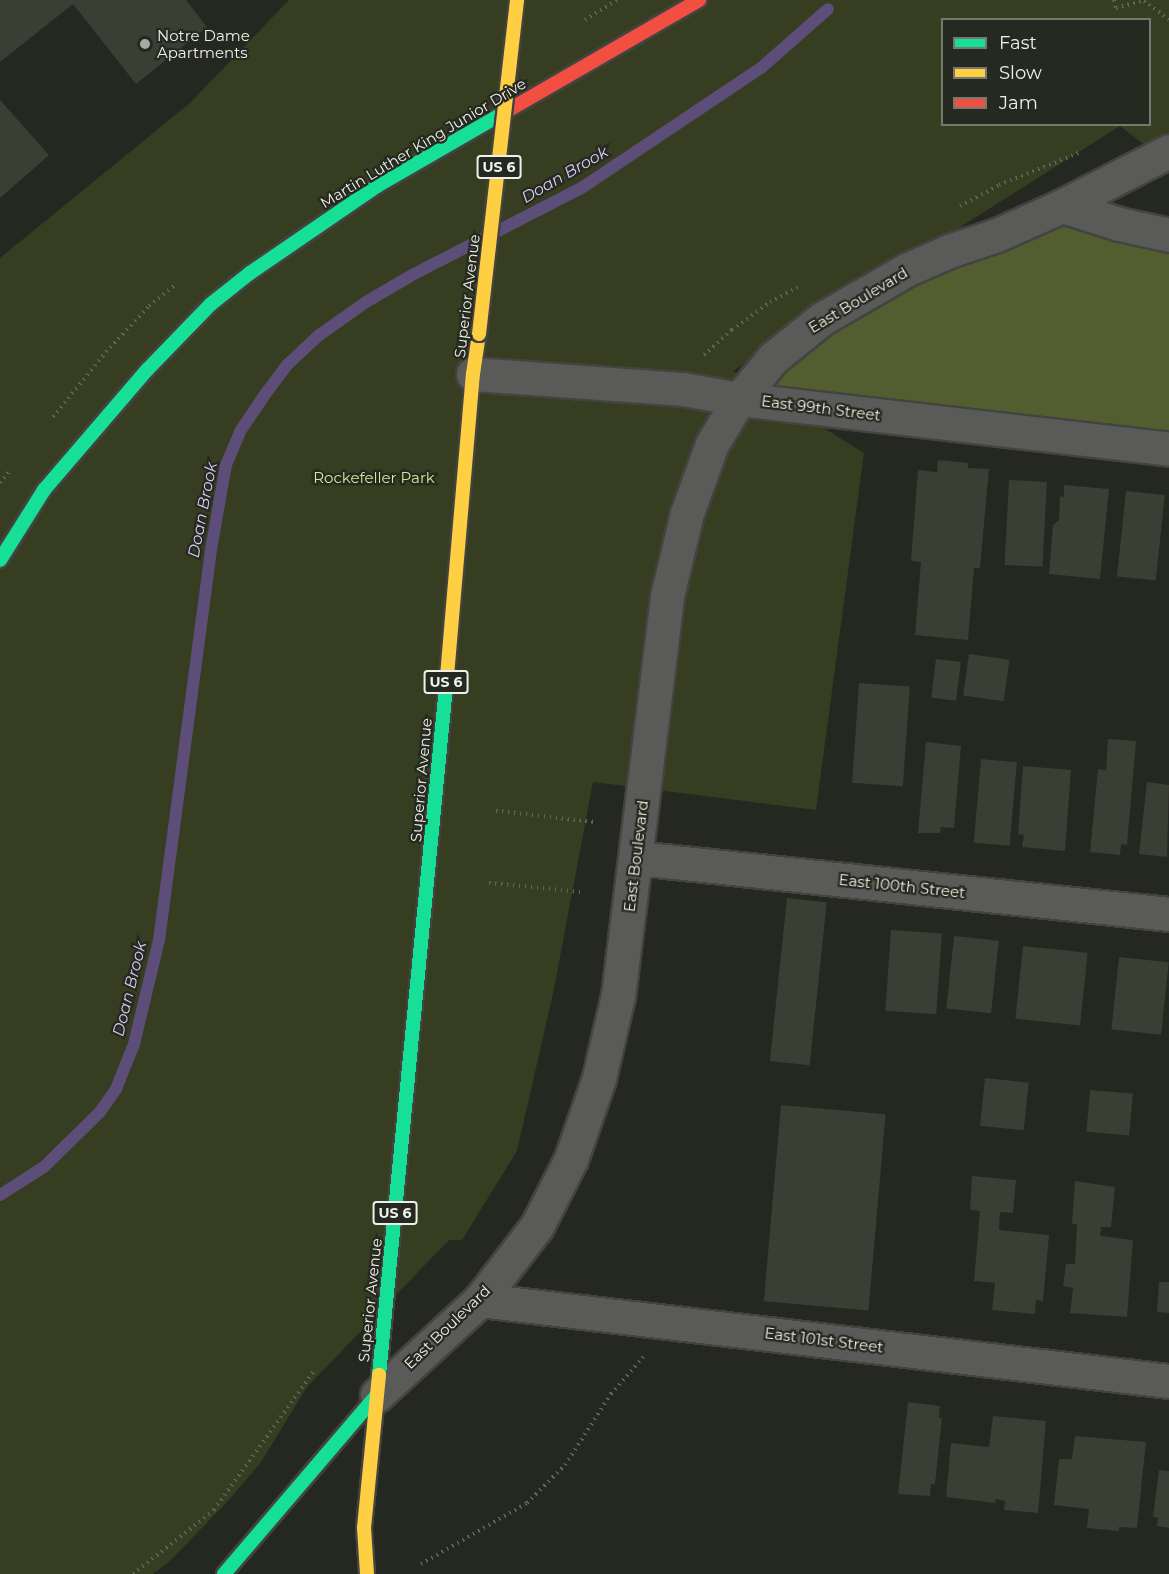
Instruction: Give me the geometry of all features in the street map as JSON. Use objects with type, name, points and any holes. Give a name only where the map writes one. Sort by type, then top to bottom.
[{"type":"main road","name":"Superior Avenue","points":[[367,1574],[364,1528],[432,848],[473,374],[517,0]]},
{"type":"main road","name":"Martin Luther King Junior Drive","points":[[0,560],[44,490],[147,370],[211,304],[250,273],[377,186],[699,0]]},
{"type":"main road","name":"East Boulevard","points":[[224,1574],[377,1395]]},
{"type":"main road","name":"Superior Avenue","points":[[352,1556],[364,1528]]},
{"type":"street","name":"East Boulevard","points":[[377,1395],[480,1300],[537,1226],[571,1159],[599,1078],[618,996],[667,596],[687,513],[712,444],[739,399],[773,357],[823,318],[906,270],[949,251],[997,235],[1062,206],[1169,151]]},
{"type":"street","points":[[1062,206],[1119,224],[1169,235]]},
{"type":"street","name":"East 99th Street","points":[[473,374],[683,389],[739,399],[1169,448]]},
{"type":"street","name":"East 100th Street","points":[[636,858],[1169,914]]},
{"type":"street","name":"East 101st Street","points":[[480,1300],[1169,1381]]},
{"type":"path","points":[[1114,0],[1116,8],[1145,0],[1169,20]]},
{"type":"path","points":[[496,811],[595,822]]},
{"type":"path","points":[[489,883],[584,892]]},
{"type":"path","points":[[421,1564],[527,1503],[565,1465],[611,1394],[645,1355]]},
{"type":"path","points":[[132,1574],[214,1510],[313,1372]]},
{"type":"green space","name":"Rockefeller Park","points":[[289,0],[1169,0],[1169,164],[1120,126],[733,371],[864,453],[816,810],[593,782],[553,994],[517,1151],[462,1240],[449,1240],[307,1387],[261,1462],[228,1501],[169,1562],[153,1574],[0,1574],[0,258],[190,103]]},
{"type":"green space","points":[[1062,206],[1169,235],[1169,449],[739,399],[773,358]]},
{"type":"building","name":"Notre Dame Apartments","points":[[0,0],[186,0],[207,27],[136,84],[73,4],[0,62]]},
{"type":"building","points":[[0,100],[49,155],[0,198]]},
{"type":"building","points":[[938,460],[968,463],[968,468],[989,469],[980,568],[974,568],[968,640],[915,635],[921,562],[911,561],[918,470],[937,472]]},
{"type":"building","points":[[1009,480],[1047,482],[1042,567],[1005,565]]},
{"type":"building","points":[[1064,485],[1109,489],[1100,579],[1049,574],[1053,525],[1059,520],[1060,496],[1064,497]]},
{"type":"building","points":[[1126,491],[1165,495],[1156,581],[1117,577]]},
{"type":"building","points":[[969,654],[1010,660],[1004,701],[963,696]]},
{"type":"building","points":[[936,659],[961,662],[956,701],[931,698]]},
{"type":"building","points":[[859,683],[910,687],[903,786],[852,783]]},
{"type":"building","points":[[1108,739],[1136,741],[1127,845],[1121,844],[1120,855],[1090,852],[1098,769],[1106,770]]},
{"type":"building","points":[[926,742],[961,746],[954,828],[941,827],[940,833],[918,833]]},
{"type":"building","points":[[981,759],[1017,762],[1010,846],[974,843]]},
{"type":"building","points":[[1023,766],[1071,770],[1065,851],[1022,847],[1024,835],[1018,834]]},
{"type":"building","points":[[1147,782],[1169,785],[1167,857],[1139,854]]},
{"type":"building","points":[[787,898],[827,902],[810,1065],[770,1061]]},
{"type":"building","points":[[891,930],[942,934],[936,1014],[885,1011]]},
{"type":"building","points":[[954,936],[999,941],[991,1013],[946,1009]]},
{"type":"building","points":[[1023,946],[1088,953],[1080,1025],[1015,1019]]},
{"type":"building","points":[[1119,957],[1169,962],[1161,1035],[1111,1030]]},
{"type":"building","points":[[985,1078],[1029,1083],[1024,1130],[980,1126]]},
{"type":"building","points":[[1090,1090],[1133,1094],[1129,1136],[1086,1132]]},
{"type":"building","points":[[781,1105],[886,1114],[868,1310],[764,1301]]},
{"type":"building","points":[[972,1176],[1016,1180],[1013,1213],[1000,1212],[999,1230],[1049,1235],[1043,1301],[1036,1300],[1035,1314],[992,1310],[995,1283],[974,1281],[980,1211],[970,1210]]},
{"type":"building","points":[[1075,1181],[1115,1187],[1111,1227],[1101,1227],[1100,1236],[1133,1240],[1127,1317],[1070,1313],[1073,1288],[1063,1286],[1066,1264],[1075,1264],[1077,1224],[1072,1224]]},
{"type":"building","points":[[1159,1282],[1169,1282],[1169,1313],[1157,1312]]},
{"type":"building","points":[[908,1402],[940,1406],[939,1418],[942,1418],[935,1484],[931,1484],[930,1496],[898,1494]]},
{"type":"building","points":[[993,1416],[1046,1421],[1038,1513],[1004,1510],[1005,1501],[996,1499],[995,1503],[946,1497],[951,1443],[989,1447]]},
{"type":"building","points":[[1075,1436],[1146,1442],[1137,1528],[1119,1527],[1119,1531],[1087,1528],[1089,1509],[1054,1505],[1059,1459],[1072,1459]]},
{"type":"building","points":[[1159,1470],[1169,1471],[1169,1528],[1157,1526],[1158,1518],[1153,1517]]},
{"type":"waterway","name":"Doan Brook","points":[[0,1195],[44,1167],[100,1112],[116,1089],[134,1044],[159,940],[212,544],[226,465],[241,430],[263,397],[286,366],[318,336],[366,302],[414,274],[583,187],[761,68],[828,9]]},
{"type":"traffic: fast","points":[[0,560],[44,490],[147,370],[211,304],[250,273],[377,186],[507,111]]},
{"type":"traffic: fast","points":[[379,1375],[447,676]]},
{"type":"traffic: fast","points":[[224,1574],[377,1395]]},
{"type":"traffic: slow","points":[[479,334],[517,0]]},
{"type":"traffic: slow","points":[[447,676],[473,374],[479,334]]},
{"type":"traffic: slow","points":[[367,1574],[364,1528],[379,1375]]},
{"type":"traffic: jam","points":[[507,111],[699,0]]},
{"type":"place","name":"Notre Dame Apartments","points":[[145,44]]}]
